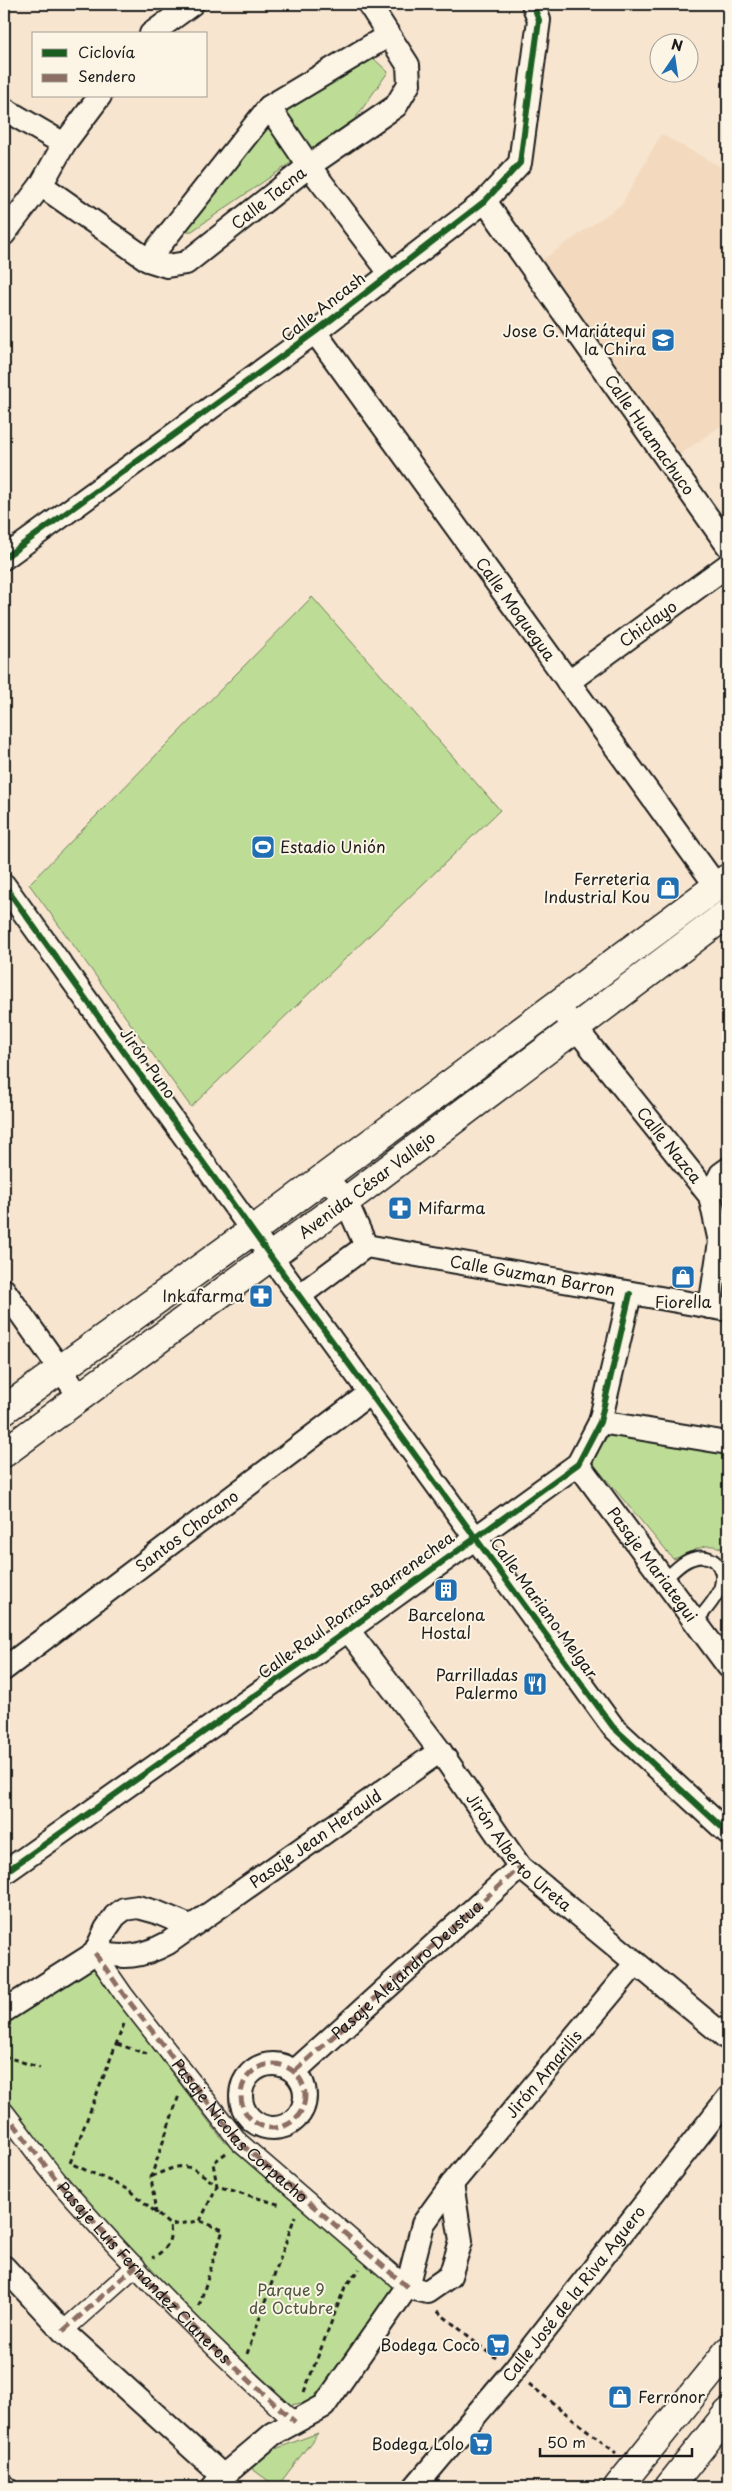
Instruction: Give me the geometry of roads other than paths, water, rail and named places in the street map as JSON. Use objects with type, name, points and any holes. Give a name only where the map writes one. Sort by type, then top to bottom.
[{"type":"main road","name":"Avenida César Vallejo","points":[[4,1410],[558,1006],[722,882]]},
{"type":"main road","name":"Avenida César Vallejo","points":[[4,1453],[346,1202],[728,913]]},
{"type":"main road","points":[[626,2477],[728,2351]]},
{"type":"main road","points":[[669,2487],[728,2413]]},
{"type":"street","points":[[153,32],[192,4]]},
{"type":"street","name":"Calle Tacna","points":[[41,185],[148,260],[168,266],[186,263],[309,166],[396,106],[409,84],[408,65],[369,4]]},
{"type":"street","name":"Calle Ancash","points":[[4,558],[315,332],[485,200],[520,163],[539,20],[533,4]]},
{"type":"street","points":[[148,260],[268,107],[389,35]]},
{"type":"street","points":[[4,234],[41,185],[64,144],[98,98]]},
{"type":"street","points":[[268,107],[309,166],[390,272]]},
{"type":"street","points":[[4,109],[64,144]]},
{"type":"street","name":"Calle Huamachuco","points":[[485,200],[728,546]]},
{"type":"street","name":"Calle Moquegua","points":[[315,332],[568,682],[722,882]]},
{"type":"street","name":"Chiclayo","points":[[568,682],[728,565]]},
{"type":"street","name":"Jirón Puno","points":[[4,885],[271,1257]]},
{"type":"street","name":"Calle Nazca","points":[[558,1006],[574,1029],[710,1196],[720,1242],[719,1308]]},
{"type":"street","points":[[710,1196],[721,1174],[728,1169]]},
{"type":"street","points":[[299,1296],[366,1246],[346,1202],[326,1176]]},
{"type":"street","name":"Calle Guzman Barron","points":[[366,1246],[630,1294],[719,1308]]},
{"type":"street","name":"Calle Mariano Melgar","points":[[271,1257],[613,1727],[728,1833]]},
{"type":"street","points":[[4,1290],[80,1397]]},
{"type":"street","name":"Calle Raul Porras Barrenechea","points":[[4,1873],[348,1630],[475,1536],[578,1464],[600,1422],[630,1294]]},
{"type":"street","name":"Santos Chocano","points":[[4,1669],[370,1393]]},
{"type":"street","points":[[600,1422],[728,1443]]},
{"type":"street","name":"Pasaje Mariategui","points":[[578,1464],[728,1666]]},
{"type":"street","name":"Jirón Alberto Ureta","points":[[348,1630],[440,1750],[520,1867],[728,2039]]},
{"type":"street","name":"Pasaje Jean Herauld","points":[[95,1954],[125,1958],[143,1954],[168,1943],[440,1750]]},
{"type":"street","name":"Pasaje Alejandro Deustua","points":[[295,2071],[520,1867]]},
{"type":"street","points":[[4,2011],[95,1954],[110,1922],[124,1909],[138,1908],[156,1912],[190,1926]]},
{"type":"street","name":"Pasaje Nicolas Corpacho","points":[[95,1954],[124,1995],[240,2142],[407,2287]]},
{"type":"street","name":"Jirón Amarilis","points":[[218,2481],[273,2434],[324,2406],[407,2287],[423,2224],[452,2184],[636,1963]]},
{"type":"street","name":"Calle José de la Riva Aguero","points":[[415,2487],[512,2371],[728,2098]]},
{"type":"street","name":"Pasaje Luís Fernandez Cianeros","points":[[4,2112],[69,2195],[136,2266],[259,2390],[295,2422]]},
{"type":"street","points":[[407,2287],[427,2292],[450,2276],[461,2241],[452,2184]]},
{"type":"street","points":[[63,2331],[136,2266]]},
{"type":"street","points":[[4,2267],[63,2331],[218,2481]]},
{"type":"lane","points":[[664,1580],[688,1560],[696,1557],[716,1561],[722,1567],[723,1576],[718,1594],[696,1622]]},
{"type":"place","name":"Jose G. Mariátequi la Chira","points":[[663,340]]},
{"type":"place","name":"Estadio Unión","points":[[263,847]]},
{"type":"place","name":"Ferreteria Industrial Kou","points":[[668,888]]},
{"type":"place","name":"Mifarma","points":[[400,1208]]},
{"type":"place","name":"Fiorella","points":[[683,1277]]},
{"type":"place","name":"Inkafarma","points":[[261,1296]]},
{"type":"place","name":"Barcelona Hostal","points":[[446,1590]]},
{"type":"place","name":"Parrilladas Palermo","points":[[535,1684]]},
{"type":"place","name":"Bodega Coco","points":[[498,2345]]},
{"type":"place","name":"Ferronor","points":[[620,2397]]},
{"type":"place","name":"Bodega Lolo","points":[[481,2444]]},
{"type":"park label","name":"Parque 9 de Octubre","points":[[291,2299]]}]
